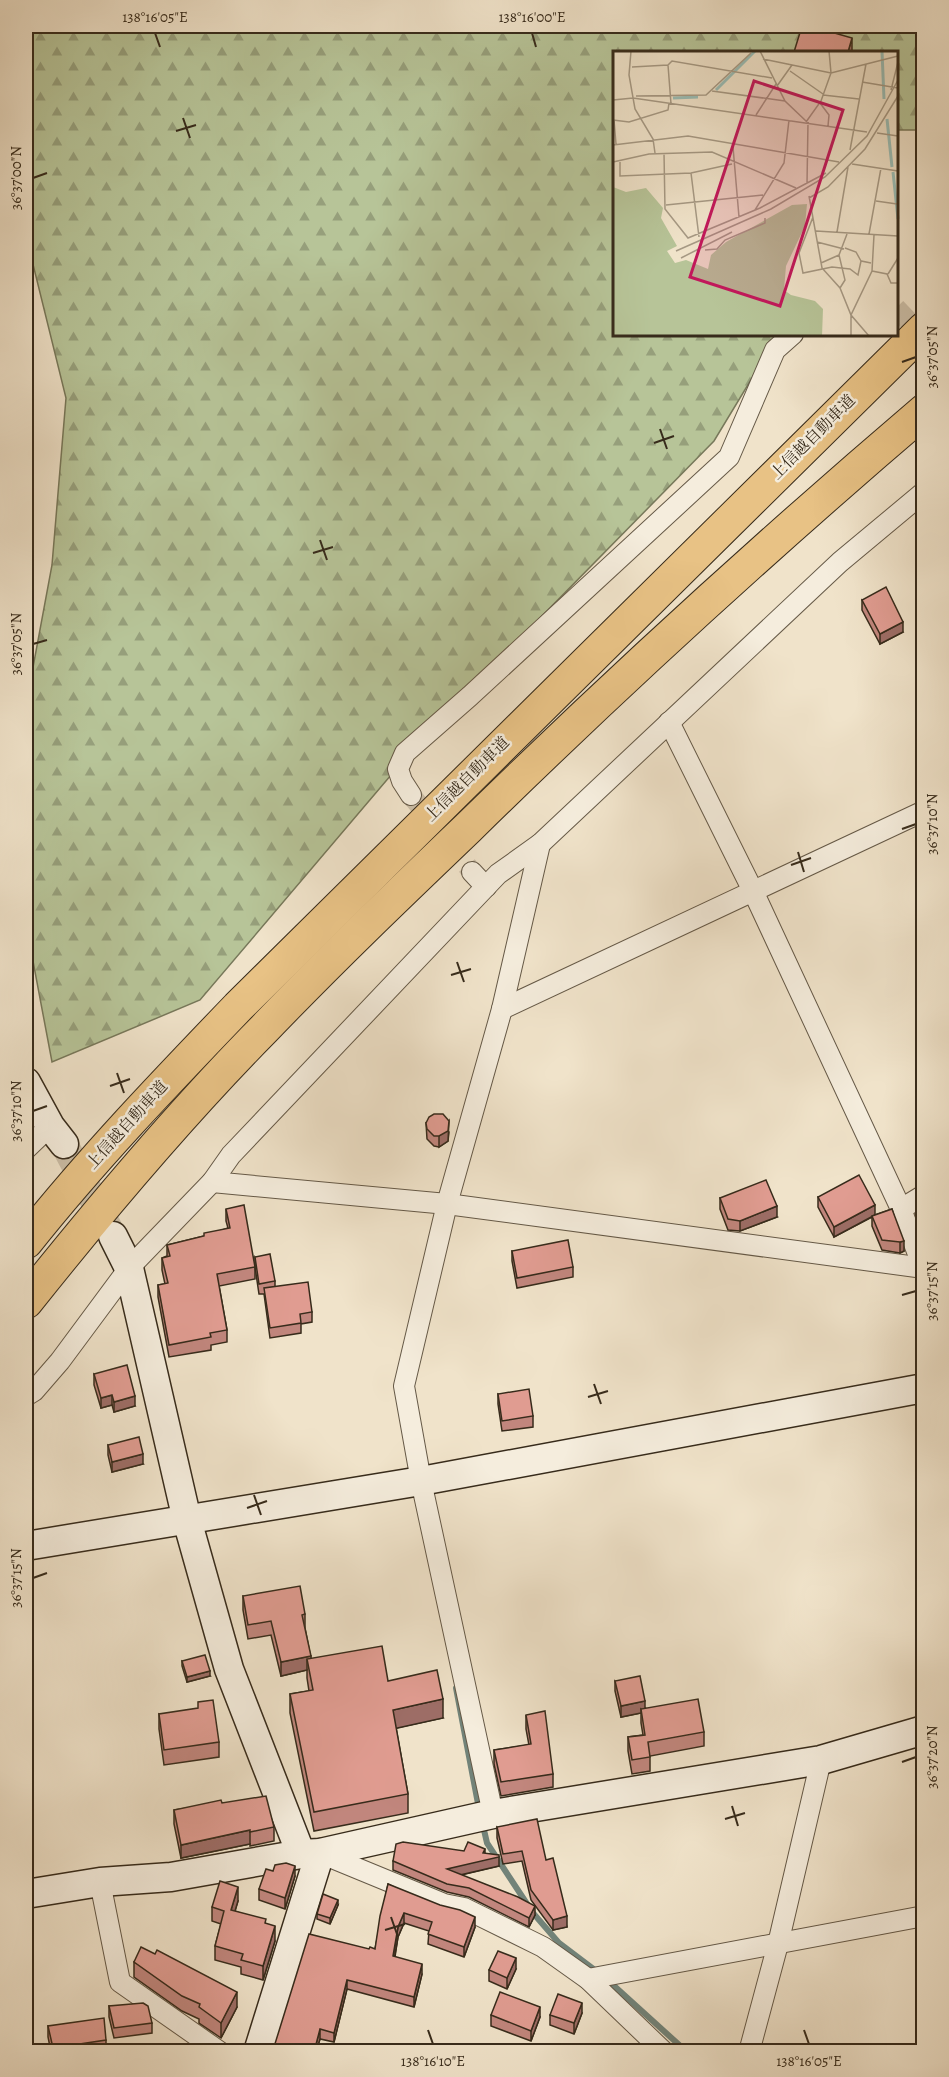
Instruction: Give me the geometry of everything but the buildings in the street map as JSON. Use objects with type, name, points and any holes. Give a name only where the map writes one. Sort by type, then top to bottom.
[{"type":"highway","name":"上信越自動車道","points":[[26,1242],[61,1198],[138,1112],[238,1007],[924,329]]},
{"type":"highway","points":[[26,1302],[159,1142],[262,1030],[519,777],[709,600],[924,411]]},
{"type":"street","points":[[411,795],[398,769],[405,753],[729,457],[776,350],[791,336]]},
{"type":"street","points":[[26,1396],[34,1391],[60,1362],[129,1268],[212,1182],[231,1155],[498,874],[540,844],[840,562],[924,492]]},
{"type":"street","points":[[212,1182],[447,1204],[923,1269],[901,1209],[753,891],[669,722]]},
{"type":"street","points":[[502,1009],[924,811]]},
{"type":"street","points":[[493,1814],[421,1482],[404,1386],[447,1204],[502,1009],[540,844]]},
{"type":"street","points":[[472,872],[486,887]]},
{"type":"street","points":[[26,1082],[57,1135],[26,1149]]},
{"type":"street","points":[[901,1209],[924,1195]]},
{"type":"street","points":[[113,1236],[129,1268],[187,1521],[229,1669],[311,1853],[258,2052]]},
{"type":"street","points":[[26,1546],[421,1482],[924,1388]]},
{"type":"street","points":[[26,1894],[100,1882],[171,1877],[311,1853],[493,1814],[821,1760],[924,1730]]},
{"type":"street","points":[[749,2052],[778,1944],[821,1760]]},
{"type":"street","points":[[311,1853],[444,1904],[464,1908],[543,1947],[588,1979],[664,2052]]},
{"type":"street","points":[[100,1882],[120,1982],[220,2052]]},
{"type":"street","points":[[588,1979],[924,1916]]},
{"type":"green space","points":[[26,26],[924,26],[923,130],[898,130],[898,51],[613,51],[613,336],[777,336],[714,441],[425,735],[200,1000],[52,1062],[26,924],[26,705],[52,565],[66,398],[26,236]]},
{"type":"waterway","points":[[456,1688],[479,1809]]},
{"type":"waterway","points":[[484,1830],[487,1843],[533,1913],[559,1943],[596,1971]]},
{"type":"waterway","points":[[612,1984],[687,2052]]},
{"type":"tunnel","points":[[898,310],[924,337]]},
{"type":"tunnel","points":[[411,795],[472,872]]},
{"type":"tunnel","points":[[64,1144],[109,1229]]}]
